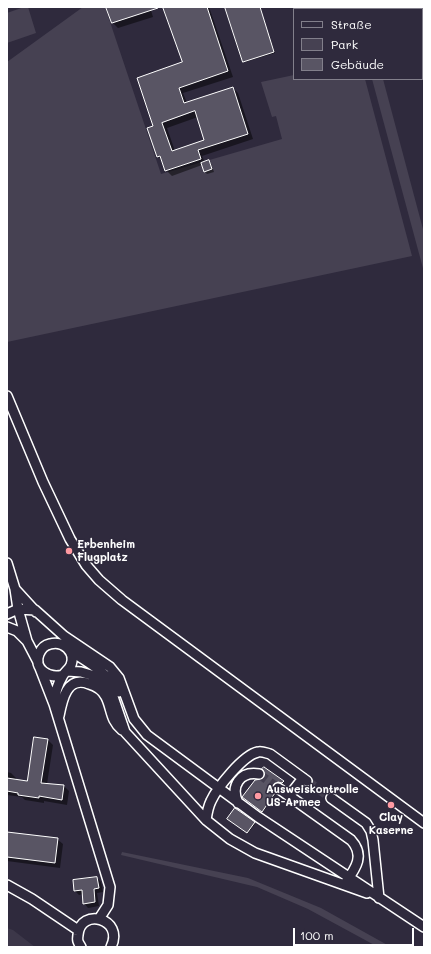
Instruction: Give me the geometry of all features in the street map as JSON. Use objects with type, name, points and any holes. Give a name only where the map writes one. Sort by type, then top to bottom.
[{"type":"street","points":[[7,396],[43,482],[70,539],[86,565],[99,580],[122,600],[424,823]]},
{"type":"street","points":[[8,565],[16,589],[18,609],[28,641],[54,704],[110,887],[108,905],[99,919]]},
{"type":"street","points":[[16,589],[34,610],[58,643],[101,671],[112,681],[128,705]]},
{"type":"street","points":[[7,614],[18,609],[34,610],[64,636],[110,668],[119,678],[134,719],[147,735],[238,803],[347,881],[379,898],[424,927]]},
{"type":"street","points":[[7,627],[18,631],[28,641]]},
{"type":"street","points":[[58,643],[53,643],[43,648],[40,652],[39,665],[48,675],[58,676],[65,673],[81,672],[91,675],[107,685],[114,698],[125,732]]},
{"type":"street","points":[[54,704],[56,692],[72,660],[69,650]]},
{"type":"street","points":[[58,717],[66,691],[71,686],[77,682],[86,682],[94,686],[104,694],[111,714],[118,726],[206,820],[230,839],[255,853],[347,881]]},
{"type":"street","points":[[206,820],[208,807],[219,789],[237,766],[256,752],[270,754],[305,779],[290,796]]},
{"type":"street","points":[[238,803],[234,793],[236,784],[246,774],[259,774],[242,761]]},
{"type":"street","points":[[278,788],[351,840],[356,846],[358,851],[358,860],[347,881]]},
{"type":"street","points":[[331,798],[366,823],[371,830],[379,898]]},
{"type":"street","points":[[7,885],[32,898],[78,930]]},
{"type":"street","points":[[80,947],[77,942],[78,930],[83,923],[90,919],[99,919],[107,922],[112,929],[114,938],[111,947]]},
{"type":"shaded area","points":[[7,928],[13,930],[35,947],[7,947]]},
{"type":"green space","points":[[28,7],[36,33],[7,43],[7,13]]},
{"type":"green space","points":[[83,7],[105,7],[161,174],[282,139],[276,116],[272,117],[261,82],[293,75],[293,80],[365,80],[412,256],[7,342],[7,62]]},
{"type":"green space","points":[[372,80],[383,80],[424,233],[424,272]]},
{"type":"green space","points":[[122,852],[248,878],[321,908],[391,947],[378,947],[308,909],[257,887],[121,855]]},
{"type":"building","points":[[106,7],[158,7],[158,8],[112,23]]},
{"type":"building","points":[[163,7],[207,7],[228,71],[179,88],[184,103],[233,87],[248,134],[198,150],[201,159],[165,171],[160,156],[157,157],[147,128],[153,126],[137,78],[182,62]],"holes":[[[195,111],[204,140],[172,151],[162,123]]]},
{"type":"building","points":[[225,7],[260,7],[274,52],[243,62]]},
{"type":"building","points":[[209,160],[212,169],[204,172],[201,163]]},
{"type":"building","points":[[34,737],[48,739],[41,783],[64,785],[62,800],[39,796],[39,798],[18,795],[18,793],[7,791],[7,778],[27,781]]},
{"type":"building","points":[[264,767],[284,781],[273,785],[272,790],[275,793],[262,812],[242,797],[255,780],[264,778],[265,774],[262,769]]},
{"type":"building","points":[[235,808],[255,822],[247,833],[227,819]]},
{"type":"building","points":[[7,832],[58,838],[55,863],[7,857]]},
{"type":"building","points":[[97,877],[99,888],[94,889],[95,902],[83,904],[82,890],[74,891],[73,880]]},
{"type":"tunnel","points":[[259,774],[278,788]]},
{"type":"tunnel","points":[[307,781],[331,798]]},
{"type":"place","name":"Erbenheim Flugplatz","points":[[69,551]]},
{"type":"place","name":"Ausweiskontrolle US-Armee","points":[[258,796]]},
{"type":"place","name":"Clay Kaserne","points":[[391,805]]}]
